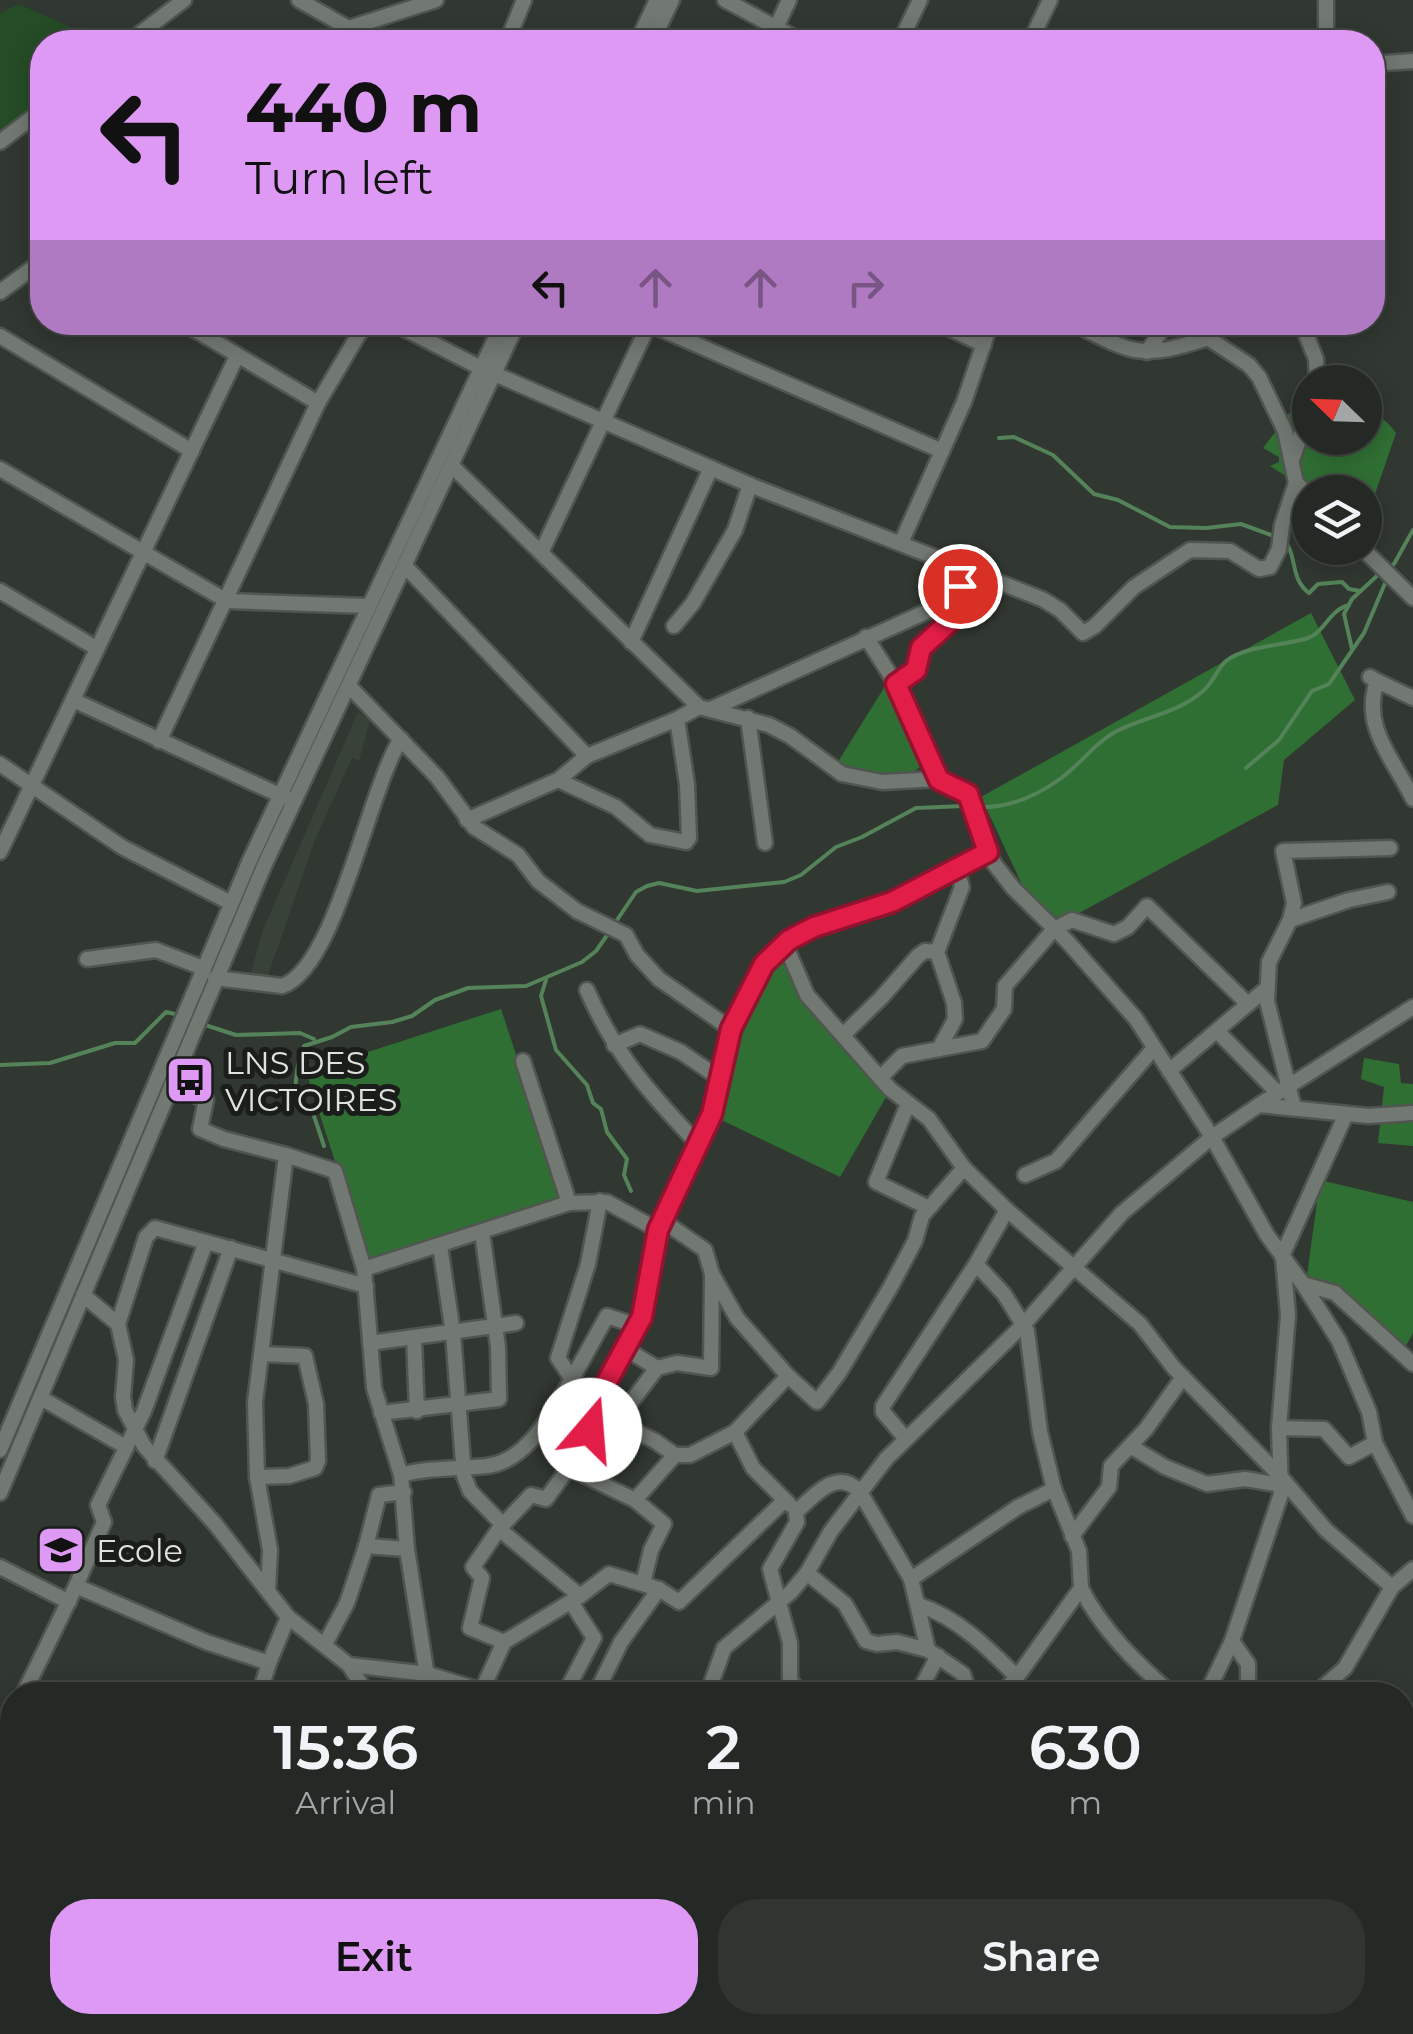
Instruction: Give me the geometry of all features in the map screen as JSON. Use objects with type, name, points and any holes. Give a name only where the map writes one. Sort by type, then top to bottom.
[{"type":"street","points":[[145,30],[184,0]]},
{"type":"street","points":[[300,0],[352,30]]},
{"type":"street","points":[[346,30],[436,0]]},
{"type":"street","points":[[513,30],[524,0]]},
{"type":"street","points":[[643,30],[658,0]]},
{"type":"street","points":[[658,30],[672,0]]},
{"type":"street","points":[[725,0],[780,30]]},
{"type":"street","points":[[776,28],[788,0]]},
{"type":"street","points":[[906,30],[920,0]]},
{"type":"street","points":[[1036,30],[1050,0]]},
{"type":"street","points":[[1326,0],[1326,30]]},
{"type":"street","points":[[1385,63],[1413,62]]},
{"type":"street","points":[[0,142],[30,120]]},
{"type":"street","points":[[0,292],[30,270]]},
{"type":"street","points":[[203,335],[318,402]]},
{"type":"street","points":[[159,741],[318,402],[358,335]]},
{"type":"street","points":[[417,335],[750,485],[1054,606],[1079,632],[1086,633],[1134,586],[1190,550],[1230,551],[1259,569],[1270,566],[1279,549],[1292,495]]},
{"type":"street","points":[[209,973],[231,903],[350,687],[451,465],[499,335]]},
{"type":"street","points":[[0,1450],[368,606],[488,370],[510,335]]},
{"type":"street","points":[[541,553],[645,335]]},
{"type":"street","points":[[675,335],[942,451]]},
{"type":"street","points":[[962,335],[984,346]]},
{"type":"street","points":[[901,543],[987,335]]},
{"type":"street","points":[[1097,335],[1130,351],[1146,352],[1172,350],[1208,338]]},
{"type":"street","points":[[1146,352],[1157,335]]},
{"type":"street","points":[[1205,335],[1258,377],[1285,430],[1295,475]]},
{"type":"street","points":[[1306,335],[1316,365]]},
{"type":"street","points":[[0,336],[192,450]]},
{"type":"street","points":[[0,852],[4,834],[73,700],[237,356]]},
{"type":"street","points":[[1292,460],[1294,455]]},
{"type":"street","points":[[451,465],[630,642],[705,708],[748,718],[790,736],[842,774],[882,782],[939,780],[968,794],[988,852],[1013,888],[1136,1018],[1212,1137],[1232,1178],[1339,1341],[1370,1412],[1375,1444],[1413,1516]]},
{"type":"street","points":[[630,642],[711,468]]},
{"type":"street","points":[[0,469],[227,601],[368,606]]},
{"type":"street","points":[[674,626],[693,602],[735,530],[750,485]]},
{"type":"street","points":[[404,564],[586,756]]},
{"type":"street","points":[[896,684],[918,666],[921,648],[949,626],[961,599],[950,565]]},
{"type":"street","points":[[1379,565],[1413,598]]},
{"type":"street","points":[[0,591],[96,648]]},
{"type":"street","points":[[466,820],[558,780],[586,756],[930,610],[940,612],[949,626]]},
{"type":"street","points":[[866,637],[896,684],[939,780]]},
{"type":"street","points":[[1413,698],[1373,679],[1374,730],[1413,798]]},
{"type":"street","points":[[350,687],[437,776],[466,820],[518,855],[538,881],[578,912],[626,935],[637,956],[660,979],[731,1029]]},
{"type":"street","points":[[73,700],[287,799]]},
{"type":"street","points":[[748,718],[764,843]]},
{"type":"street","points":[[558,780],[616,807],[650,835],[686,842],[687,784],[677,720]]},
{"type":"street","points":[[87,960],[156,950],[209,973],[282,986],[291,982],[317,950],[359,852],[387,765],[401,739]]},
{"type":"street","points":[[0,764],[122,847],[231,903]]},
{"type":"street","points":[[1282,1089],[1267,988],[1269,962],[1290,920],[1294,897],[1283,850],[1390,848]]},
{"type":"street","points":[[504,1642],[470,1627],[482,1578],[473,1567],[501,1527],[531,1495],[546,1500],[571,1469],[590,1436],[591,1414],[638,1326],[660,1226],[712,1114],[731,1029],[760,970],[785,944],[814,927],[892,902],[988,852]]},
{"type":"street","points":[[939,1050],[951,1030],[955,1011],[937,952],[962,888],[957,869]]},
{"type":"street","points":[[1290,920],[1348,900],[1388,892]]},
{"type":"street","points":[[880,1078],[902,1056],[982,1041],[1004,1008],[1004,986],[1054,929],[1072,920],[1114,934],[1128,928],[1140,910],[1149,906],[1248,1004]]},
{"type":"street","points":[[785,944],[807,995],[880,1078],[940,1130],[964,1168],[1140,1324],[1183,1377],[1326,1530],[1392,1587]]},
{"type":"street","points":[[842,1034],[918,956],[925,951],[937,952]]},
{"type":"street","points":[[1170,1071],[1267,988]]},
{"type":"street","points":[[587,990],[614,1044],[644,1087],[698,1144]]},
{"type":"street","points":[[711,1682],[728,1643],[780,1602],[807,1573],[831,1531],[906,1439],[1024,1324],[1122,1213],[1212,1137],[1413,1007]]},
{"type":"street","points":[[0,1493],[171,1085],[187,1026]]},
{"type":"street","points":[[1218,1032],[1282,1089],[1294,1108]]},
{"type":"street","points":[[614,1044],[640,1034],[681,1052],[722,1080]]},
{"type":"street","points":[[1025,1175],[1056,1161],[1154,1048]]},
{"type":"street","points":[[523,1061],[569,1203]]},
{"type":"street","points":[[171,1085],[206,1100],[200,1129],[335,1171],[364,1269],[372,1377],[404,1492],[407,1549],[429,1682]]},
{"type":"street","points":[[908,1104],[876,1182],[927,1208]]},
{"type":"street","points":[[1259,1105],[1346,1114],[1413,1114]]},
{"type":"street","points":[[1212,1682],[1232,1641],[1276,1512],[1281,1481],[1279,1428],[1288,1314],[1282,1256],[1346,1114]]},
{"type":"street","points":[[268,1591],[270,1550],[257,1477],[254,1413],[286,1155]]},
{"type":"street","points":[[364,1269],[569,1203],[600,1201],[623,1208],[705,1250],[712,1274],[737,1318],[788,1376],[817,1402],[822,1400],[916,1241],[927,1208],[964,1168]]},
{"type":"street","points":[[572,1380],[558,1358],[588,1264],[600,1201]]},
{"type":"street","points":[[906,1439],[883,1412],[883,1406],[1007,1210]]},
{"type":"street","points":[[360,1682],[349,1665],[288,1617],[224,1535],[156,1461],[134,1428],[123,1397],[126,1360],[118,1324],[151,1231],[159,1228],[366,1286]]},
{"type":"street","points":[[382,1412],[499,1399],[495,1327],[482,1232]]},
{"type":"street","points":[[29,1682],[104,1522],[98,1506],[152,1389],[206,1242]]},
{"type":"street","points":[[440,1246],[453,1333],[462,1466],[468,1488],[501,1527],[575,1599],[594,1638],[571,1682]]},
{"type":"street","points":[[156,1461],[231,1248]]},
{"type":"street","points":[[976,1264],[1004,1294],[1029,1338],[1040,1432],[1054,1489],[1080,1561],[1081,1588],[1133,1658],[1159,1682]]},
{"type":"street","points":[[616,1422],[657,1368],[678,1363],[712,1367],[712,1274]]},
{"type":"street","points":[[1303,1284],[1335,1293],[1413,1364]]},
{"type":"street","points":[[84,1295],[118,1324]]},
{"type":"street","points":[[401,1476],[508,1460],[522,1450],[552,1412],[608,1316],[638,1326]]},
{"type":"street","points":[[370,1343],[516,1323]]},
{"type":"street","points":[[414,1338],[417,1411]]},
{"type":"street","points":[[624,1348],[657,1368]]},
{"type":"street","points":[[257,1477],[302,1474],[318,1461],[316,1404],[305,1356],[262,1354]]},
{"type":"street","points":[[552,1412],[591,1414],[616,1422],[655,1440],[676,1455],[686,1456],[736,1432],[788,1376]]},
{"type":"street","points":[[1072,1536],[1109,1487],[1112,1466],[1146,1430],[1183,1377]]},
{"type":"street","points":[[41,1398],[126,1447]]},
{"type":"street","points":[[1279,1428],[1324,1429],[1349,1456],[1375,1444]]},
{"type":"street","points":[[736,1432],[753,1468],[790,1506],[797,1522],[770,1569],[790,1643],[792,1682]]},
{"type":"street","points":[[1130,1446],[1164,1467],[1206,1484],[1245,1478],[1281,1481]]},
{"type":"street","points":[[635,1500],[676,1455]]},
{"type":"street","points":[[571,1469],[635,1500],[664,1524],[651,1550],[644,1584]]},
{"type":"street","points":[[492,1682],[504,1642],[609,1574],[644,1584],[679,1602],[790,1506],[837,1480],[851,1482],[860,1492],[910,1579],[934,1653],[922,1682]]},
{"type":"street","points":[[910,1579],[1018,1507],[1054,1489]]},
{"type":"street","points":[[325,1644],[346,1606],[379,1495],[404,1492]]},
{"type":"street","points":[[366,1546],[407,1549]]},
{"type":"street","points":[[0,1566],[69,1602]]},
{"type":"street","points":[[1329,1682],[1345,1668],[1392,1587],[1413,1569]]},
{"type":"street","points":[[807,1573],[845,1604],[866,1642],[897,1642],[934,1653],[963,1674],[966,1682]]},
{"type":"street","points":[[76,1586],[206,1642],[269,1663]]},
{"type":"street","points":[[1013,1682],[1081,1588]]},
{"type":"street","points":[[601,1682],[621,1642],[659,1590]]},
{"type":"street","points":[[919,1604],[950,1620],[990,1650],[1017,1677]]},
{"type":"street","points":[[263,1682],[288,1617]]},
{"type":"street","points":[[1232,1641],[1248,1664],[1248,1682]]},
{"type":"street","points":[[349,1665],[428,1674],[454,1682]]},
{"type":"shaded area","points":[[358,712],[370,721],[359,761],[352,758],[315,840],[264,987],[248,982],[263,930]]},
{"type":"green space","points":[[19,4],[72,28],[30,30],[30,116],[0,139],[0,13]]},
{"type":"green space","points":[[1292,410],[1292,455],[1382,455],[1382,419],[1396,433],[1382,475],[1292,475],[1292,480],[1270,466],[1279,462],[1279,457],[1263,448]]},
{"type":"green space","points":[[1311,613],[1355,700],[1284,760],[1278,805],[1057,925],[1026,893],[981,797]]},
{"type":"green space","points":[[887,683],[923,764],[910,776],[862,774],[836,765]]},
{"type":"green space","points":[[784,948],[806,1002],[889,1092],[840,1177],[703,1111],[752,987]]},
{"type":"green space","points":[[501,1009],[565,1203],[369,1266],[306,1072]]},
{"type":"green space","points":[[1364,1058],[1399,1064],[1401,1083],[1413,1084],[1413,1146],[1378,1143],[1384,1087],[1361,1079]]},
{"type":"green space","points":[[1320,1180],[1413,1202],[1413,1333],[1403,1351],[1306,1283]]},
{"type":"waterway","points":[[999,438],[1014,437],[1053,455],[1094,494],[1118,500],[1170,527],[1241,524],[1274,536]]},
{"type":"waterway","points":[[1387,569],[1394,564],[1413,530]]},
{"type":"waterway","points":[[1283,539],[1299,580],[1309,593],[1318,584],[1342,582],[1349,589],[1360,591]]},
{"type":"waterway","points":[[1352,649],[1344,614],[1352,599],[1379,574]]},
{"type":"waterway","points":[[1246,768],[1279,740],[1312,691],[1329,684],[1364,633],[1386,581]]},
{"type":"waterway","points":[[974,807],[1008,804],[1040,791],[1068,773],[1111,735],[1193,698],[1206,688],[1226,661],[1255,649],[1308,638],[1349,605]]},
{"type":"waterway","points":[[615,923],[636,892],[647,886],[659,883],[697,891],[784,882],[801,875],[836,847],[916,808],[964,806]]},
{"type":"waterway","points":[[324,1146],[313,1113],[298,1104],[296,1075],[304,1046],[351,1027],[412,1016],[435,1000],[468,988],[526,986],[582,962],[596,951],[610,931]]},
{"type":"waterway","points":[[546,980],[541,996],[556,1050],[587,1085],[593,1103],[601,1109],[607,1132],[627,1159],[624,1175],[631,1191]]},
{"type":"waterway","points":[[0,1065],[50,1063],[115,1043],[135,1043],[166,1012],[179,1015]]},
{"type":"waterway","points":[[202,1024],[236,1035],[300,1033],[314,1039]]},
{"type":"place","name":"LNS DES VICTOIRES","points":[[190,1080]]},
{"type":"place","name":"Ecole","points":[[61,1550]]},
{"type":"route","points":[[590,1430],[598,1398],[642,1317],[658,1230],[712,1114],[731,1029],[764,964],[789,940],[814,927],[892,902],[988,852],[968,794],[939,780],[896,684],[916,670],[921,648],[956,616],[960,586]]}]
